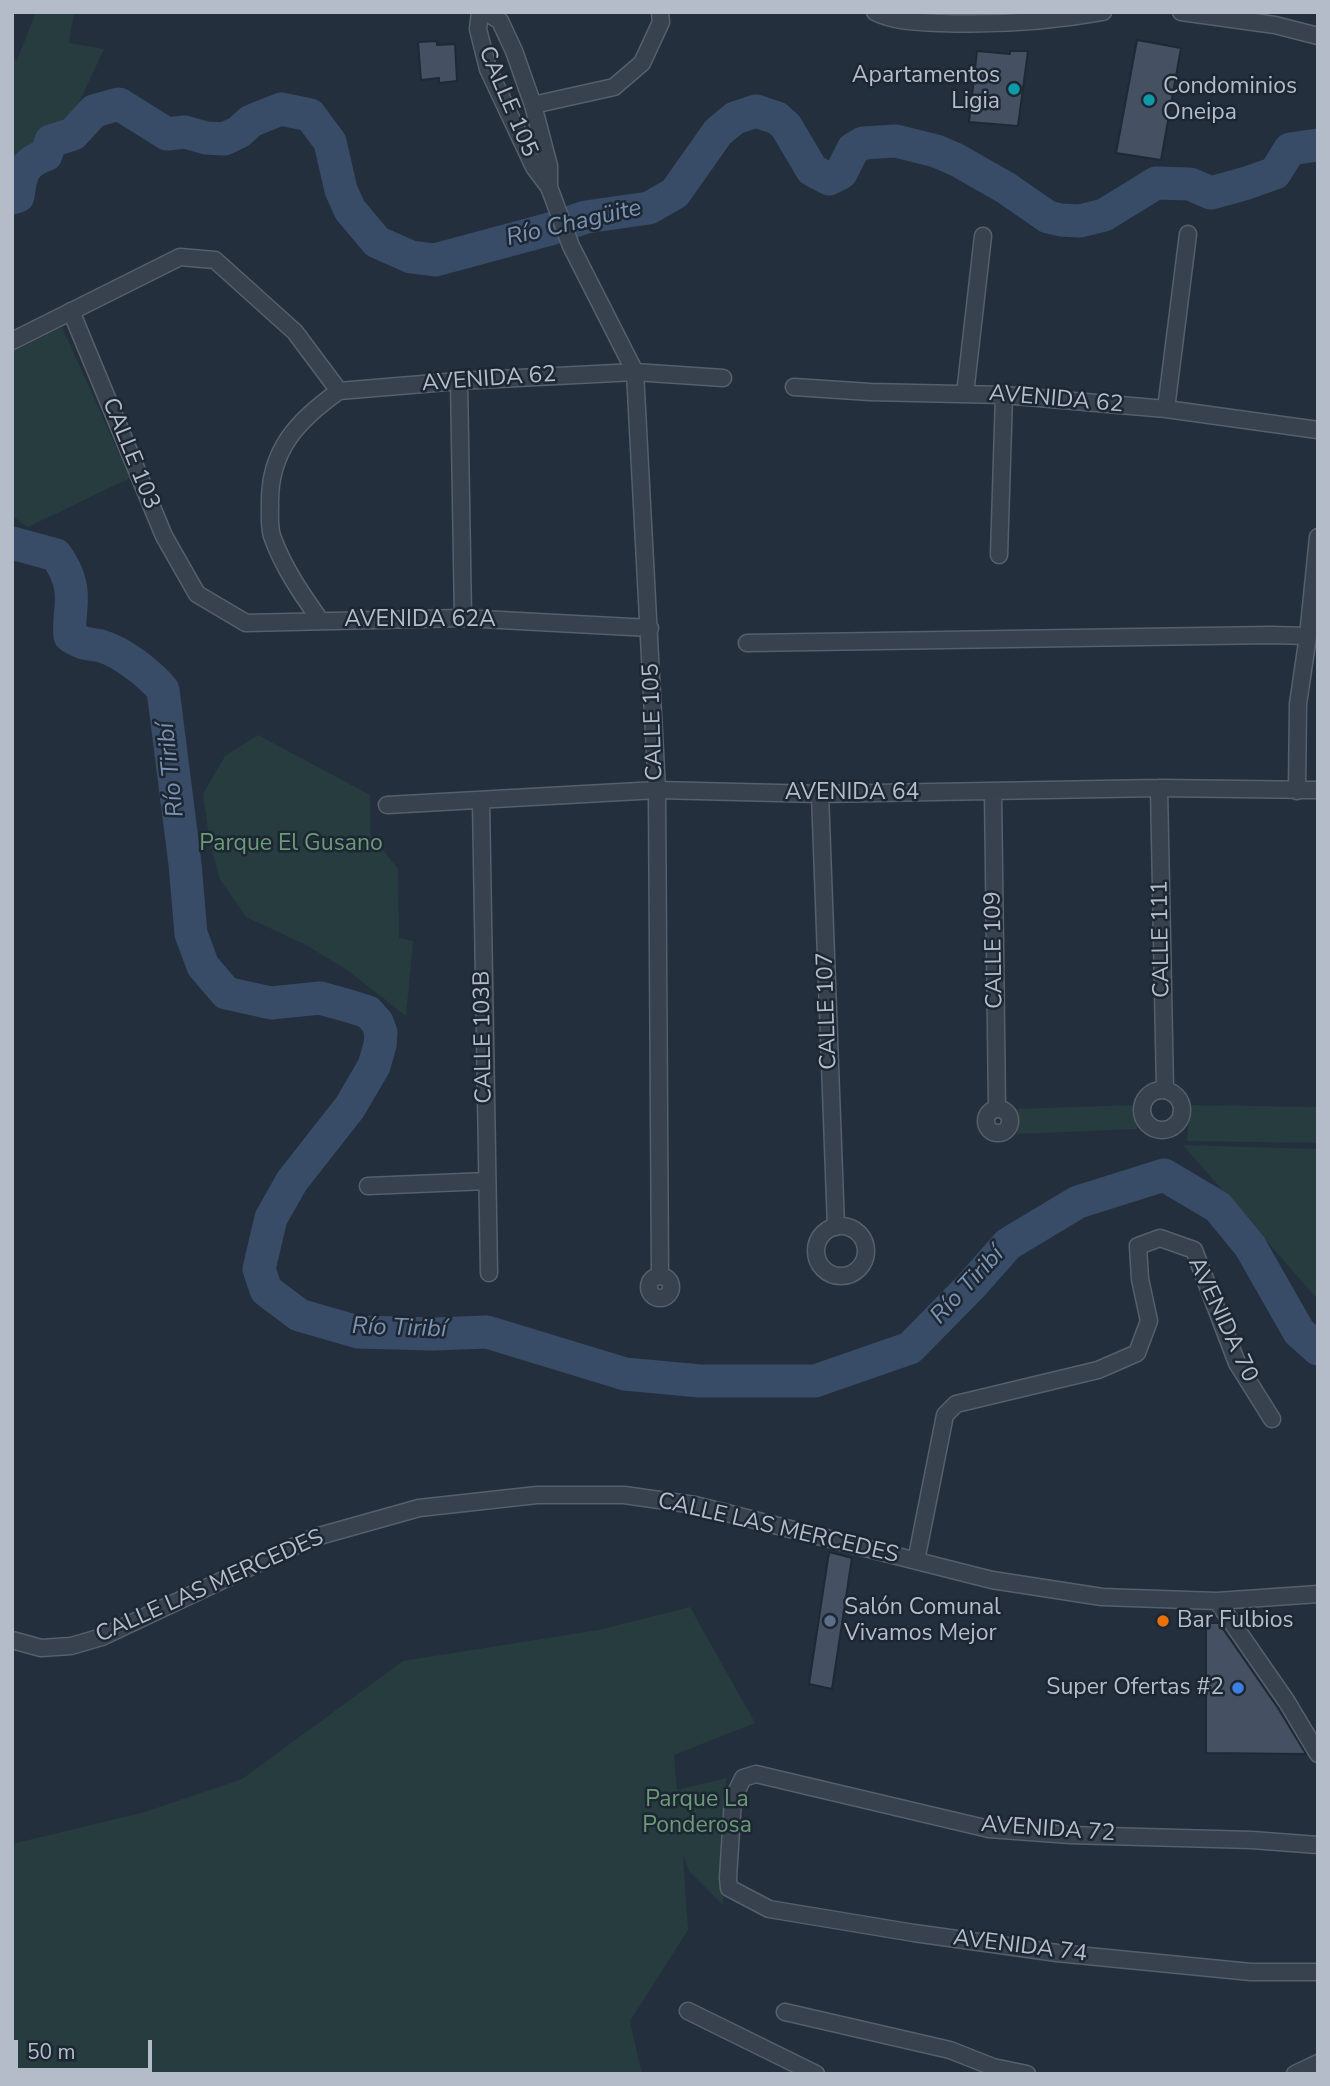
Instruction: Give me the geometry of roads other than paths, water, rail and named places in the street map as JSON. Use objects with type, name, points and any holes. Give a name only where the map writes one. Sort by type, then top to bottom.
[{"type":"street","name":"CALLE 105","points":[[480,12],[478,29],[488,69],[534,167],[548,187],[565,233],[635,372],[657,790],[660,1276]]},
{"type":"street","name":"CALLE 105","points":[[486,12],[499,21],[514,51],[533,105],[549,166],[548,187]]},
{"type":"street","points":[[533,105],[614,87],[642,63],[661,22],[660,12]]},
{"type":"street","points":[[875,12],[884,17],[907,21],[991,25],[1029,23],[1103,12]]},
{"type":"street","points":[[1181,12],[1274,19],[1318,36]]},
{"type":"street","points":[[1166,410],[1188,234]]},
{"type":"street","points":[[965,394],[983,236]]},
{"type":"street","points":[[12,341],[180,257],[215,260],[295,332],[339,391],[314,409],[282,446],[270,484],[271,532],[288,573],[320,620]]},
{"type":"street","name":"CALLE 103","points":[[71,311],[164,536],[197,594]]},
{"type":"street","name":"AVENIDA 62","points":[[339,391],[459,381],[635,372],[723,378]]},
{"type":"street","points":[[459,381],[463,618]]},
{"type":"street","name":"AVENIDA 62","points":[[794,387],[870,392],[1004,395],[1166,410],[1318,430]]},
{"type":"street","points":[[999,555],[1004,395]]},
{"type":"street","points":[[1297,791],[1298,704],[1318,537]]},
{"type":"street","name":"AVENIDA 62A","points":[[197,594],[246,623],[463,618],[650,628]]},
{"type":"street","points":[[747,643],[1308,636]]},
{"type":"street","name":"AVENIDA 64","points":[[387,805],[657,790],[820,794],[1160,788],[1318,790]]},
{"type":"street","name":"CALLE 111","points":[[1160,788],[1165,1090]]},
{"type":"street","name":"CALLE 109","points":[[993,791],[997,1109]]},
{"type":"street","name":"CALLE 107","points":[[820,794],[836,1227]]},
{"type":"street","name":"CALLE 103B","points":[[481,801],[489,1273]]},
{"type":"street","points":[[368,1186],[486,1181]]},
{"type":"street","name":"AVENIDA 70","points":[[916,1561],[945,1415],[956,1404],[1098,1370],[1137,1353],[1149,1321],[1140,1279],[1138,1246],[1160,1238],[1194,1250],[1237,1363],[1272,1419]]},
{"type":"street","name":"CALLE LAS MERCEDES","points":[[12,1640],[41,1648],[71,1646],[102,1637],[312,1538],[419,1508],[537,1495],[624,1495],[695,1505],[992,1580],[1102,1597],[1217,1601],[1318,1594]]},
{"type":"street","points":[[1217,1601],[1287,1702],[1318,1754]]},
{"type":"street","name":"AVENIDA 72","points":[[729,1888],[733,1799],[743,1779],[756,1774],[989,1829],[1318,1845]]},
{"type":"street","name":"AVENIDA 74","points":[[729,1888],[769,1909],[927,1935],[1057,1953],[1251,1972],[1318,1972]]},
{"type":"street","points":[[688,2011],[816,2074]]},
{"type":"street","points":[[785,2012],[950,2050],[993,2067],[1027,2074]]},
{"type":"street","points":[[1295,2074],[1318,2063]]},
{"type":"waterway","name":"Río Chagüite","points":[[12,198],[18,196],[24,170],[32,162],[46,155],[51,141],[73,134],[94,111],[119,104],[167,134],[185,132],[206,138],[224,139],[239,132],[251,121],[281,109],[310,115],[330,142],[341,190],[350,210],[377,242],[411,257],[435,260],[586,217],[649,208],[675,193],[718,132],[735,118],[756,111],[777,118],[786,126],[812,170],[829,179],[841,173],[853,149],[863,143],[896,141],[936,151],[957,160],[1006,188],[1048,217],[1061,220],[1080,221],[1104,215],[1156,183],[1190,184],[1211,193],[1247,183],[1275,173],[1290,149],[1318,145]]},
{"type":"waterway","name":"Río Tiribí","points":[[12,543],[56,555],[59,559],[70,586],[70,636],[118,653],[151,677],[163,690],[191,934],[203,966],[226,993],[271,1003],[320,998],[368,1012],[377,1022],[381,1033],[374,1066],[350,1107],[292,1181],[271,1218],[259,1269],[266,1290],[299,1315],[358,1332],[487,1332],[625,1374],[700,1381],[815,1381],[910,1348],[1008,1244],[1078,1202],[1164,1175],[1218,1207],[1250,1246],[1299,1332],[1318,1349]]},
{"type":"place","name":"Apartamentos Ligia","points":[[1014,89]]},
{"type":"place","name":"Condominios Oneipa","points":[[1149,100]]},
{"type":"place","name":"Salón Comunal Vivamos Mejor","points":[[830,1621]]},
{"type":"place","name":"Bar Fulbios","points":[[1163,1621]]},
{"type":"place","name":"Super Ofertas #2","points":[[1238,1688]]},
{"type":"park label","name":"Parque El Gusano","points":[[291,844]]},
{"type":"park label","name":"Parque La Ponderosa","points":[[697,1813]]}]
